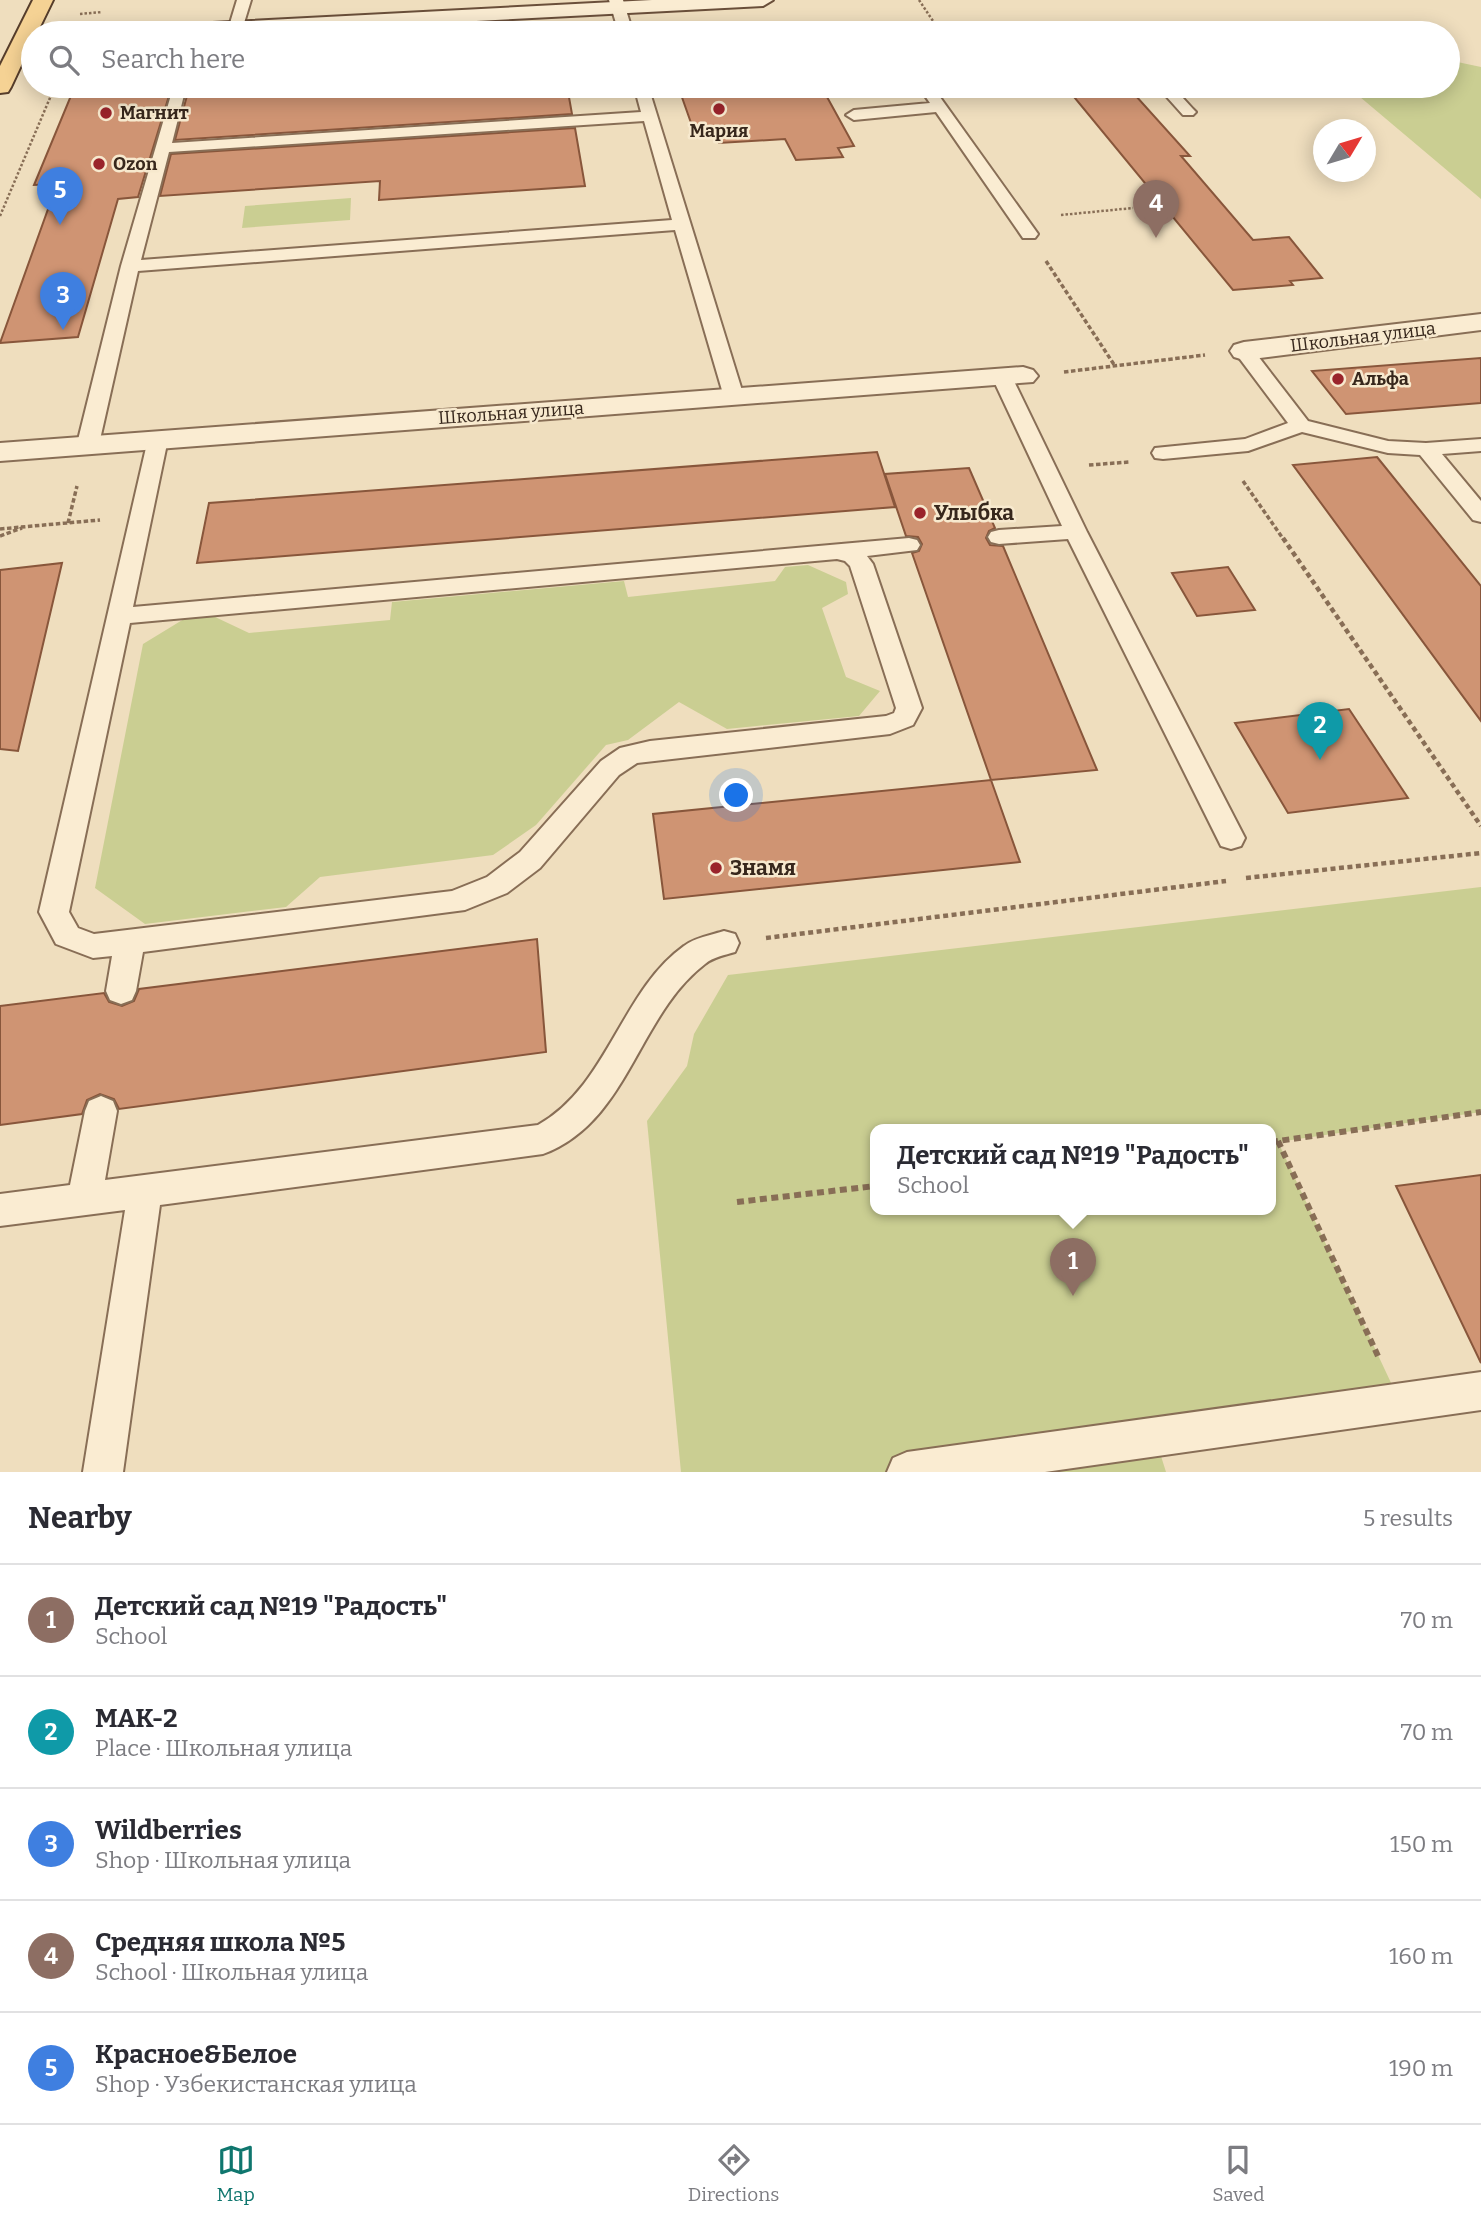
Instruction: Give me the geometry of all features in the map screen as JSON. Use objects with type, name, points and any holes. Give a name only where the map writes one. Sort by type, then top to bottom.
[{"type":"main road","points":[[35,21],[43,0]]},
{"type":"main road","points":[[0,87],[21,51]]},
{"type":"street","points":[[367,21],[617,4],[763,0]]},
{"type":"street","name":"Школьная улица","points":[[1244,351],[1481,322]]},
{"type":"street","name":"Школьная улица","points":[[0,452],[1012,377]]},
{"type":"lane","points":[[237,21],[244,0]]},
{"type":"lane","points":[[617,4],[622,21]]},
{"type":"lane","points":[[88,444],[131,266],[176,98]]},
{"type":"lane","points":[[645,98],[734,397]]},
{"type":"lane","points":[[934,98],[1029,234]]},
{"type":"lane","points":[[1175,98],[1188,112]]},
{"type":"lane","points":[[854,115],[940,107]]},
{"type":"lane","points":[[162,148],[650,116]]},
{"type":"lane","points":[[131,266],[683,224]]},
{"type":"lane","points":[[1244,351],[1301,425]]},
{"type":"lane","points":[[1012,377],[1046,468],[1076,532],[1231,838]]},
{"type":"lane","points":[[1163,453],[1261,442],[1301,425],[1388,447],[1426,449],[1481,445]]},
{"type":"lane","points":[[158,439],[54,912],[66,936],[93,946],[455,902],[497,886],[530,860],[610,768],[629,755],[650,750],[890,725],[904,719],[909,708],[862,564],[853,556],[837,552]]},
{"type":"lane","points":[[1426,449],[1481,515]]},
{"type":"lane","points":[[999,537],[1076,532]]},
{"type":"lane","points":[[119,616],[909,545]]},
{"type":"lane","points":[[121,991],[129,943]]},
{"type":"lane","points":[[0,1210],[543,1139],[566,1126],[591,1101],[670,977],[696,953],[724,943]]},
{"type":"lane","points":[[84,1199],[101,1111]]},
{"type":"lane","points":[[103,1472],[145,1191]]},
{"type":"lane","points":[[907,1472],[1481,1391]]},
{"type":"path","points":[[919,0],[934,21]]},
{"type":"path","points":[[0,216],[50,98]]},
{"type":"path","points":[[1018,218],[1133,208]]},
{"type":"path","points":[[1029,234],[1115,366]]},
{"type":"path","points":[[1012,377],[1244,351]]},
{"type":"path","points":[[1220,448],[1481,826]]},
{"type":"path","points":[[1046,468],[1145,461],[1163,453]]},
{"type":"path","points":[[0,529],[141,516]]},
{"type":"path","points":[[0,536],[28,526]]},
{"type":"path","points":[[724,943],[1249,878],[1481,853]]},
{"type":"path","points":[[1276,1142],[1481,1112]]},
{"type":"path","points":[[1276,1146],[1400,1402]]},
{"type":"path","points":[[737,1202],[870,1187]]},
{"type":"green space","points":[[1460,63],[1481,67],[1481,199],[1361,98],[1460,98]]},
{"type":"green space","points":[[351,198],[350,220],[242,228],[245,206]]},
{"type":"green space","points":[[808,565],[846,582],[848,594],[822,608],[846,677],[880,691],[859,716],[727,729],[679,702],[628,740],[606,745],[536,825],[493,855],[320,877],[286,907],[145,924],[95,888],[143,644],[184,619],[213,616],[249,633],[390,620],[392,602],[624,581],[628,597],[775,581],[785,567]]},
{"type":"green space","points":[[1481,887],[1481,1112],[1278,1142],[1400,1402],[1155,1437],[1166,1472],[681,1472],[647,1121],[687,1066],[694,1034],[728,975]]},
{"type":"building","points":[[70,98],[168,98],[138,197],[118,199],[78,337],[0,343],[57,184],[34,185]]},
{"type":"building","points":[[186,98],[569,98],[572,114],[175,140]]},
{"type":"building","points":[[682,98],[828,98],[854,146],[838,148],[843,157],[796,160],[785,139],[719,143],[717,136],[696,137]]},
{"type":"building","points":[[1075,98],[1138,98],[1190,156],[1181,156],[1253,240],[1289,237],[1322,278],[1290,281],[1293,285],[1233,290]]},
{"type":"building","points":[[575,128],[585,186],[379,200],[380,181],[160,196],[171,154]]},
{"type":"building","points":[[1481,358],[1481,403],[1346,414],[1312,371]]},
{"type":"building","points":[[877,452],[895,507],[197,563],[209,503]]},
{"type":"building","points":[[1377,457],[1481,586],[1481,721],[1293,465]]},
{"type":"building","points":[[969,468],[995,528],[989,531],[986,538],[990,545],[1003,546],[1097,770],[991,780],[912,553],[919,551],[922,544],[918,537],[906,536],[885,474]]},
{"type":"building","points":[[62,563],[18,751],[0,749],[0,570]]},
{"type":"building","points":[[1228,567],[1255,610],[1197,616],[1172,573]]},
{"type":"building","points":[[1349,709],[1408,798],[1288,813],[1235,723]]},
{"type":"building","points":[[991,780],[1020,862],[664,899],[653,814]]},
{"type":"building","points":[[537,939],[546,1052],[119,1109],[114,1099],[100,1094],[87,1100],[82,1114],[0,1125],[0,1006],[104,993],[109,1002],[122,1006],[134,1001],[139,989]]},
{"type":"building","points":[[1481,1175],[1481,1363],[1396,1186]]},
{"type":"place","name":"Мария","points":[[719,109]]},
{"type":"place","name":"Магнит","points":[[106,113]]},
{"type":"place","name":"Ozon","points":[[99,164]]},
{"type":"place","name":"Красное&Белое","points":[[60,225]]},
{"type":"place","name":"Средняя школа №5","points":[[1156,238]]},
{"type":"place","name":"Wildberries","points":[[63,330]]},
{"type":"place","name":"Альфа","points":[[1338,379]]},
{"type":"place","name":"Улыбка","points":[[920,513]]},
{"type":"place","name":"МАК-2","points":[[1320,760]]},
{"type":"place","name":"Знамя","points":[[716,868]]},
{"type":"place","name":"Детский сад №19 \"Радость\"","points":[[1073,1296]]}]
